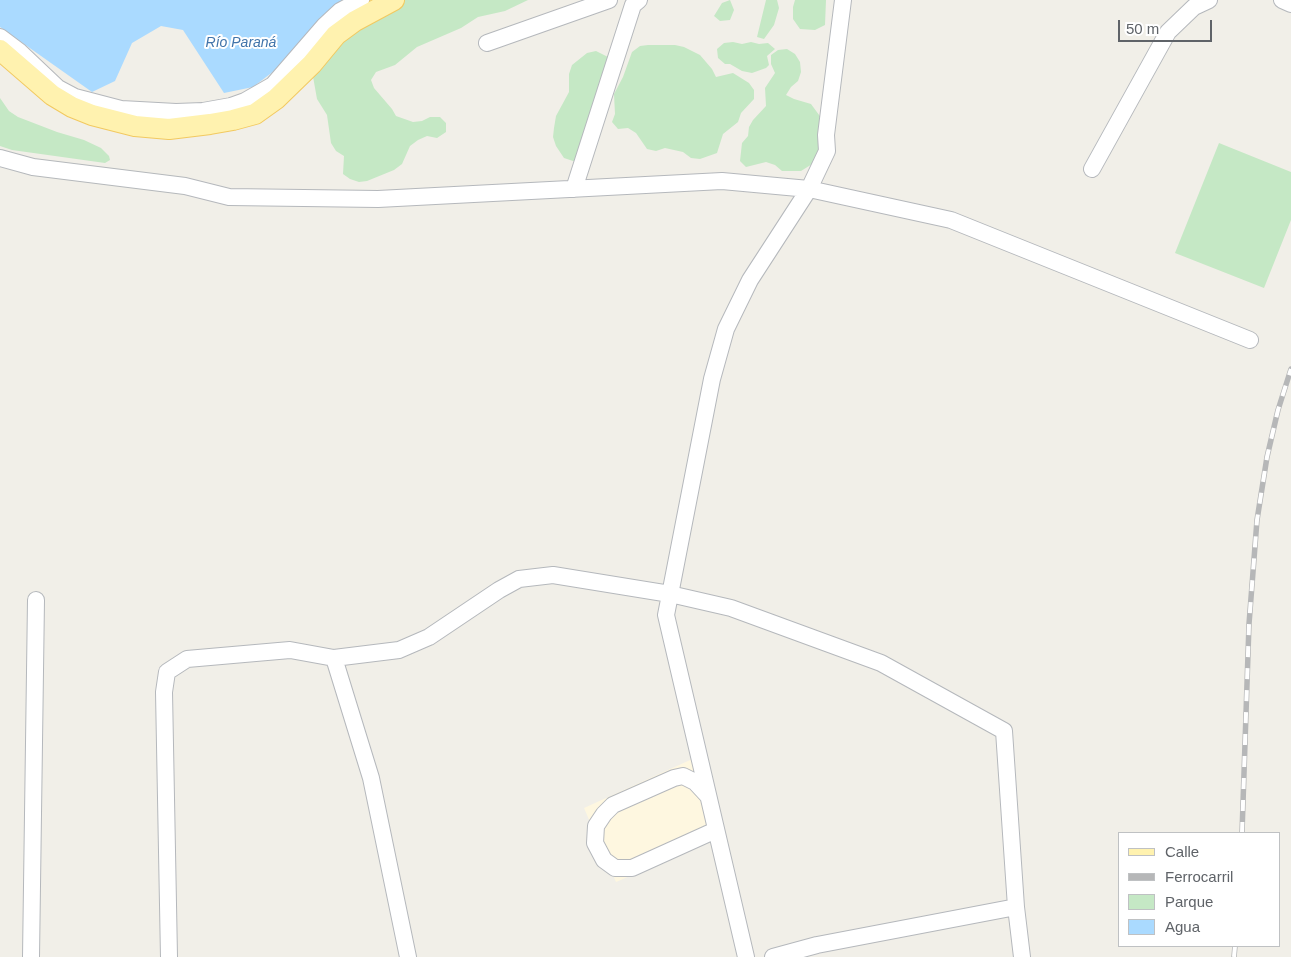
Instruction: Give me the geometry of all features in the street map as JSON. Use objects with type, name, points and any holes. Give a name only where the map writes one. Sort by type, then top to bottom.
[{"type":"main road","points":[[0,50],[52,95],[72,107],[92,115],[135,126],[169,129],[210,124],[255,114],[276,99],[312,64],[336,36],[354,21],[394,0]]},
{"type":"street","points":[[0,37],[20,52],[58,88],[76,97],[121,109],[176,112],[203,111],[231,106],[245,101],[274,85],[325,25],[340,11],[361,0]]},
{"type":"street","points":[[487,43],[609,0]]},
{"type":"street","points":[[746,957],[666,615],[712,379],[726,329],[750,280],[809,189],[827,151],[826,135],[843,0]]},
{"type":"street","points":[[1092,169],[1168,32],[1194,7],[1209,0]]},
{"type":"street","points":[[1282,0],[1291,4]]},
{"type":"street","points":[[574,189],[630,2]]},
{"type":"street","points":[[0,158],[33,167],[185,186],[229,196],[378,199],[722,181],[809,189],[951,220],[1250,340]]},
{"type":"street","points":[[169,957],[164,692],[168,672],[187,659],[290,650],[334,658],[399,650],[429,637],[499,590],[519,580],[553,575],[670,594],[731,608],[881,663],[1004,732],[1016,906],[1022,957]]},
{"type":"street","points":[[31,957],[36,600]]},
{"type":"street","points":[[334,658],[371,778],[408,957]]},
{"type":"street","points":[[708,796],[695,782],[683,776],[674,778],[613,805],[596,826],[595,843],[604,860],[615,868],[632,868],[716,830]]},
{"type":"street","points":[[773,957],[817,945],[1016,906]]},
{"type":"shaded area","points":[[699,756],[717,839],[616,882],[584,808]]},
{"type":"green space","points":[[401,0],[528,0],[505,11],[478,17],[461,28],[417,47],[395,65],[376,72],[371,80],[374,88],[396,116],[413,122],[422,121],[430,117],[440,117],[446,123],[446,132],[437,138],[427,136],[418,140],[410,146],[402,164],[394,170],[367,181],[359,182],[343,174],[344,156],[336,151],[331,143],[327,115],[317,99],[312,71],[315,53]]},
{"type":"green space","points":[[730,0],[734,10],[730,20],[720,21],[714,16],[722,3]]},
{"type":"green space","points":[[766,0],[777,0],[779,8],[774,25],[764,39],[757,37]]},
{"type":"green space","points":[[795,0],[826,0],[825,25],[815,30],[800,29],[793,19]]},
{"type":"green space","points":[[751,42],[759,44],[768,43],[775,49],[767,56],[769,65],[752,73],[742,71],[730,64],[725,64],[718,58],[717,49],[724,43],[742,44]]},
{"type":"green space","points":[[640,46],[684,47],[700,55],[716,77],[733,73],[749,83],[754,90],[754,99],[741,113],[738,122],[723,134],[717,153],[700,159],[691,158],[683,152],[665,148],[656,151],[647,149],[636,133],[628,128],[618,129],[612,122],[615,114],[614,94],[623,77],[632,52]]},
{"type":"green space","points":[[787,49],[795,54],[800,62],[801,72],[798,81],[786,95],[811,104],[822,119],[825,146],[817,161],[801,171],[782,171],[775,165],[766,162],[746,167],[740,161],[742,143],[748,136],[749,127],[753,120],[766,106],[765,88],[775,73],[771,64],[771,55],[778,50]]},
{"type":"green space","points":[[596,51],[612,59],[579,163],[564,158],[556,146],[553,137],[554,128],[556,116],[569,92],[569,74],[572,65],[587,53]]},
{"type":"green space","points":[[0,98],[9,111],[18,117],[84,140],[101,148],[109,156],[110,160],[105,163],[12,150],[0,146]]},
{"type":"green space","points":[[1219,143],[1291,172],[1291,220],[1264,288],[1175,253]]},
{"type":"water","name":"Río Paraná","points":[[0,0],[345,0],[315,24],[274,71],[253,87],[224,93],[183,30],[161,26],[132,43],[115,81],[92,92],[0,27]]},
{"type":"railway","points":[[1242,832],[1249,624],[1257,520],[1267,457],[1278,410],[1291,369]]},
{"type":"railway","points":[[1234,957],[1235,947]]}]
